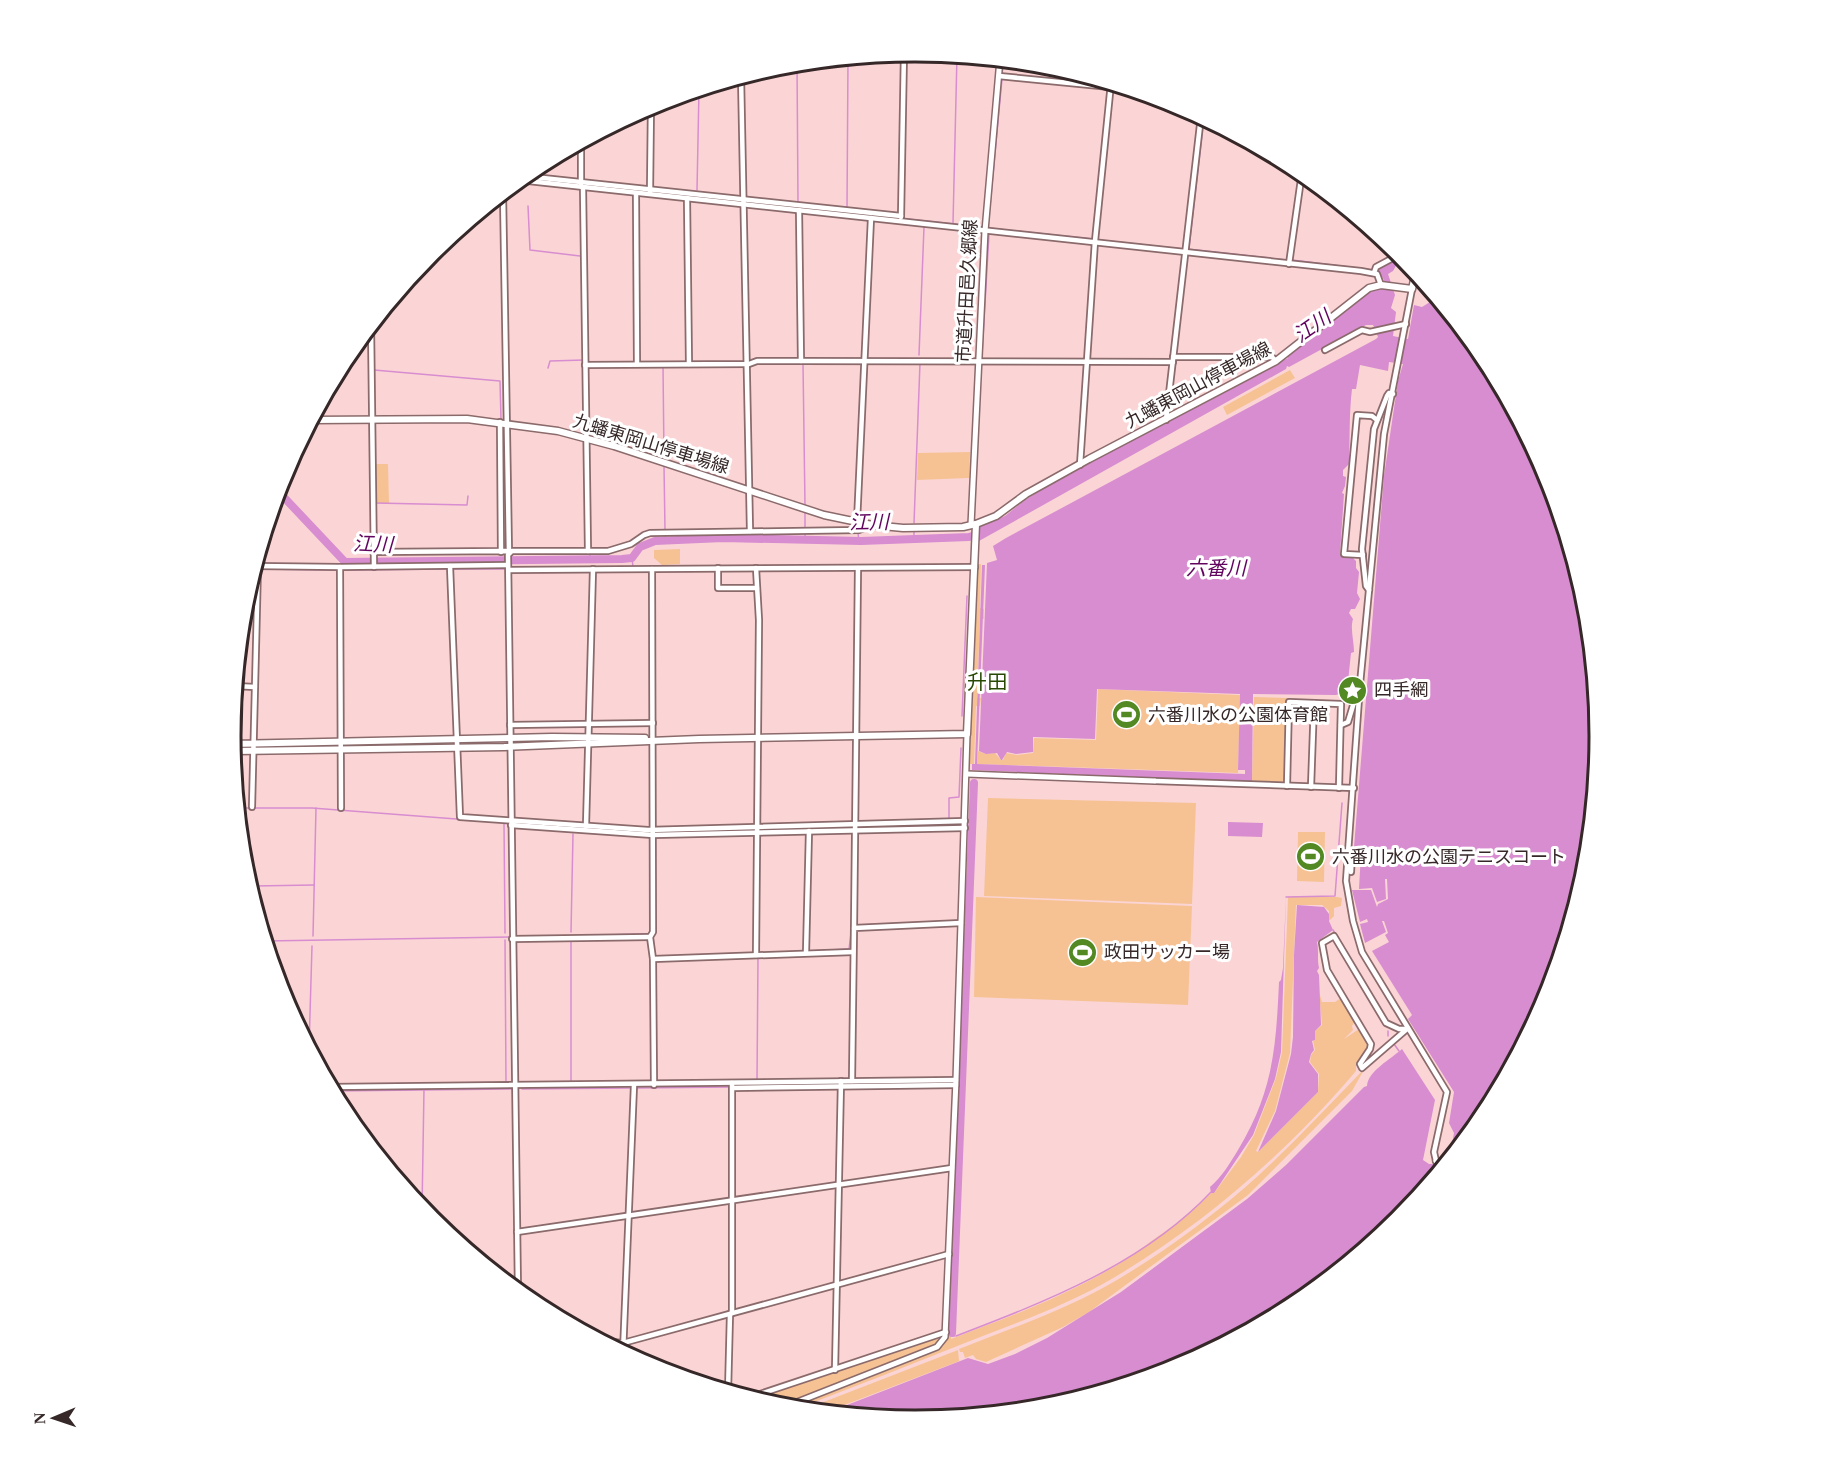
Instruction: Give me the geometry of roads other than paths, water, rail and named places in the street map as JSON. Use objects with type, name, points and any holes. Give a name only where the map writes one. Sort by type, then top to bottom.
[{"type":"main road","points":[[1386,286],[1412,290],[1414,281]]},
{"type":"main road","name":"九蟠東岡山停車場線","points":[[320,420],[467,419],[558,430],[814,512],[857,522],[920,529],[974,526],[996,516],[1026,494],[1276,361],[1363,292],[1372,286],[1386,286]]},
{"type":"main road","points":[[241,751],[510,746],[653,739],[967,734],[976,542],[974,526]]},
{"type":"main road","points":[[241,744],[510,738],[588,741]]},
{"type":"street","points":[[901,219],[904,62]]},
{"type":"street","name":"市道升田邑久郷線","points":[[974,526],[978,359],[985,228],[1000,67]]},
{"type":"street","points":[[1001,76],[1086,83]]},
{"type":"street","points":[[741,84],[750,531]]},
{"type":"street","points":[[1080,465],[1095,240],[1110,90]]},
{"type":"street","points":[[650,192],[651,116]]},
{"type":"street","points":[[1166,420],[1200,125]]},
{"type":"street","points":[[581,150],[588,551]]},
{"type":"street","points":[[537,178],[636,193],[650,192],[687,198],[744,200],[799,210],[901,219]]},
{"type":"street","points":[[533,181],[744,200],[1367,269],[1374,271],[1386,286]]},
{"type":"street","points":[[1289,262],[1300,182]]},
{"type":"street","points":[[636,193],[637,363]]},
{"type":"street","points":[[687,198],[689,363]]},
{"type":"street","points":[[503,203],[503,422],[505,553],[508,566],[518,1280]]},
{"type":"street","points":[[799,210],[802,360]]},
{"type":"street","points":[[857,522],[871,218]]},
{"type":"street","points":[[1374,271],[1391,258]]},
{"type":"street","points":[[1412,290],[1384,434],[1360,684],[1347,890],[1358,941],[1372,971],[1447,1092],[1434,1152],[1436,1161]]},
{"type":"street","points":[[1325,350],[1362,330],[1375,331],[1406,324]]},
{"type":"street","points":[[371,338],[374,567]]},
{"type":"street","points":[[586,364],[746,363],[864,359],[1086,360],[1272,357],[1276,361]]},
{"type":"street","points":[[1369,590],[1366,586],[1362,549],[1373,440],[1377,420],[1387,396],[1389,393],[1392,394]]},
{"type":"street","points":[[1363,555],[1344,554],[1358,415],[1372,416],[1377,420]]},
{"type":"street","points":[[503,422],[505,553]]},
{"type":"street","points":[[374,553],[608,551],[626,546],[650,533],[859,530],[872,525]]},
{"type":"street","points":[[263,567],[340,570],[374,567],[508,566],[593,569],[975,567]]},
{"type":"street","points":[[450,568],[460,817],[653,833],[965,825]]},
{"type":"street","points":[[718,568],[718,588],[757,588]]},
{"type":"street","points":[[756,568],[758,738],[756,954]]},
{"type":"street","points":[[852,1081],[858,568]]},
{"type":"street","points":[[586,826],[593,569]]},
{"type":"street","points":[[652,569],[651,935],[654,1085]]},
{"type":"street","points":[[340,570],[341,808]]},
{"type":"street","points":[[252,807],[256,594]]},
{"type":"street","points":[[1341,724],[1348,722],[1360,684]]},
{"type":"street","points":[[243,686],[254,687]]},
{"type":"street","points":[[1287,786],[1289,702],[1341,704],[1339,788]]},
{"type":"street","points":[[1311,787],[1314,703]]},
{"type":"street","points":[[510,725],[652,723]]},
{"type":"street","points":[[801,1401],[937,1347],[946,1332],[967,734]]},
{"type":"street","points":[[967,774],[1354,788]]},
{"type":"street","points":[[511,823],[586,826],[653,833]]},
{"type":"street","points":[[757,830],[808,831],[855,827]]},
{"type":"street","points":[[806,952],[808,831]]},
{"type":"street","points":[[1348,854],[1352,854],[1351,872]]},
{"type":"street","points":[[854,926],[961,923]]},
{"type":"street","points":[[512,937],[651,935]]},
{"type":"street","points":[[1334,936],[1386,1023],[1399,1029],[1407,1029],[1360,1068],[1371,1044],[1327,970],[1322,943],[1334,936]]},
{"type":"street","points":[[653,959],[853,952]]},
{"type":"street","points":[[841,1084],[852,1081],[956,1083]]},
{"type":"street","points":[[340,1087],[515,1085],[634,1087],[956,1083]]},
{"type":"street","points":[[835,1370],[841,1084]]},
{"type":"street","points":[[728,1384],[732,1314],[733,1086]]},
{"type":"street","points":[[623,1344],[634,1087]]},
{"type":"street","points":[[518,1232],[952,1168]]},
{"type":"street","points":[[626,1345],[949,1254]]},
{"type":"street","points":[[763,1393],[946,1332]]},
{"type":"water","name":"六番川","points":[[1392,259],[1397,264],[1388,274],[1395,295],[1391,308],[1396,312],[1393,336],[1408,339],[1414,305],[1422,307],[1430,300],[1476,361],[1500,399],[1520,438],[1539,478],[1567,561],[1577,604],[1589,692],[1589,780],[1577,868],[1567,911],[1539,994],[1520,1034],[1500,1073],[1452,1146],[1454,1133],[1449,1123],[1454,1092],[1408,1019],[1412,1015],[1372,951],[1389,942],[1385,935],[1388,933],[1384,921],[1382,921],[1386,932],[1365,943],[1360,924],[1368,922],[1367,919],[1360,922],[1352,890],[1371,890],[1377,907],[1378,904],[1388,899],[1387,879],[1385,879],[1386,899],[1377,902],[1372,888],[1359,889],[1361,852],[1382,853],[1383,866],[1385,866],[1384,849],[1354,847],[1384,476],[1398,381],[1403,364],[1389,362],[1388,371],[1360,365],[1356,389],[1352,389],[1349,464],[1343,470],[1343,476],[1346,477],[1342,493],[1344,494],[1340,554],[1342,557],[1353,558],[1356,561],[1356,568],[1359,572],[1357,593],[1360,599],[1355,609],[1351,609],[1349,613],[1353,619],[1354,652],[1351,653],[1347,691],[1336,695],[1253,694],[1252,782],[972,770],[972,764],[975,764],[982,565],[985,565],[977,764],[1245,774],[1245,770],[1238,770],[1240,694],[1097,689],[1095,739],[1033,737],[1033,752],[1016,754],[1007,752],[1002,760],[997,753],[986,754],[979,751],[987,563],[997,560],[993,546],[1006,538],[1376,339],[1378,337],[1373,325],[1366,325],[1289,367],[1287,366],[1286,369],[979,541],[979,527],[1005,516],[1025,500],[1068,474],[1288,358],[1369,292],[1385,288],[1383,278],[1376,272],[1377,268]]},
{"type":"water","points":[[1228,822],[1263,823],[1262,837],[1228,836]]},
{"type":"water","points":[[1286,896],[1281,1052],[1275,1079],[1253,1135],[1214,1193],[1211,1193],[1210,1187],[1225,1170],[1250,1129],[1266,1089],[1274,1049],[1279,982],[1283,968]]},
{"type":"water","points":[[1297,905],[1324,907],[1329,914],[1333,930],[1317,942],[1321,1025],[1315,1031],[1315,1040],[1312,1041],[1314,1050],[1309,1062],[1318,1074],[1318,1092],[1258,1152],[1276,1111],[1291,1054]]},
{"type":"water","points":[[1402,1049],[1435,1100],[1423,1160],[1429,1164],[1438,1163],[1392,1213],[1326,1271],[1253,1320],[1174,1359],[1090,1388],[1004,1405],[916,1410],[843,1406],[968,1358],[988,1364],[1015,1354],[1047,1338],[1121,1292],[1247,1199],[1286,1165],[1367,1086],[1371,1075],[1376,1070]]},
{"type":"waterway","points":[[953,223],[957,63]]},
{"type":"waterway","points":[[847,208],[848,65]]},
{"type":"waterway","points":[[1002,74],[1003,67]]},
{"type":"waterway","points":[[797,72],[798,203]]},
{"type":"waterway","points":[[988,227],[1002,79]]},
{"type":"waterway","points":[[697,190],[699,97]]},
{"type":"waterway","points":[[1189,248],[1203,126]]},
{"type":"waterway","points":[[528,206],[530,250],[580,256]]},
{"type":"waterway","points":[[859,214],[983,227]]},
{"type":"waterway","points":[[919,355],[924,227]]},
{"type":"waterway","points":[[988,228],[1093,239]]},
{"type":"waterway","points":[[982,355],[989,234]]},
{"type":"waterway","points":[[1098,240],[1183,249]]},
{"type":"waterway","points":[[1187,249],[1287,260]]},
{"type":"waterway","points":[[1292,260],[1373,270]]},
{"type":"waterway","points":[[750,361],[798,359]]},
{"type":"waterway","points":[[803,359],[1170,359]]},
{"type":"waterway","points":[[548,368],[550,361],[584,360]]},
{"type":"waterway","points":[[588,363],[625,363]]},
{"type":"waterway","points":[[914,523],[920,363]]},
{"type":"waterway","points":[[803,364],[805,506]]},
{"type":"waterway","points":[[663,365],[664,459]]},
{"type":"waterway","points":[[374,370],[500,381],[501,419]]},
{"type":"waterway","points":[[664,466],[665,530]]},
{"type":"waterway","points":[[375,503],[467,505],[468,496]]},
{"type":"waterway","name":"江川","points":[[285,498],[345,562],[622,559],[632,558],[640,547],[655,541],[723,538],[861,541],[969,537],[982,533]]},
{"type":"waterway","points":[[805,512],[805,528]]},
{"type":"waterway","name":"江川","points":[[914,532],[914,539]]},
{"type":"waterway","name":"江川","points":[[858,533],[859,541]]},
{"type":"waterway","name":"江川","points":[[805,534],[805,540]]},
{"type":"waterway","name":"江川","points":[[665,535],[665,540]]},
{"type":"waterway","name":"江川","points":[[590,553],[590,560]]},
{"type":"waterway","name":"江川","points":[[504,554],[506,560]]},
{"type":"waterway","points":[[632,558],[633,567],[967,565]]},
{"type":"waterway","points":[[595,567],[632,567]]},
{"type":"waterway","points":[[262,569],[337,570]]},
{"type":"waterway","points":[[342,570],[448,569]]},
{"type":"waterway","points":[[453,569],[504,569]]},
{"type":"waterway","points":[[854,726],[855,571]]},
{"type":"waterway","points":[[511,572],[511,600]]},
{"type":"waterway","points":[[759,572],[759,587]]},
{"type":"waterway","points":[[338,578],[338,612]]},
{"type":"waterway","points":[[962,716],[967,596]]},
{"type":"waterway","points":[[512,659],[512,693]]},
{"type":"waterway","points":[[853,822],[854,741]]},
{"type":"waterway","points":[[949,819],[949,798],[959,797],[961,748]]},
{"type":"waterway","points":[[952,1333],[974,783]]},
{"type":"waterway","points":[[1286,897],[1335,896],[1342,803]]},
{"type":"waterway","points":[[245,808],[312,808],[509,823]]},
{"type":"waterway","points":[[313,936],[316,808]]},
{"type":"waterway","points":[[504,823],[505,933]]},
{"type":"waterway","points":[[760,830],[957,825]]},
{"type":"waterway","points":[[661,833],[755,830]]},
{"type":"waterway","points":[[571,932],[573,834]]},
{"type":"waterway","points":[[852,871],[853,834]]},
{"type":"waterway","points":[[258,886],[314,885]]},
{"type":"waterway","points":[[856,925],[909,923]]},
{"type":"waterway","points":[[809,951],[849,949],[852,926]]},
{"type":"waterway","points":[[1333,930],[1388,1022]]},
{"type":"waterway","points":[[515,937],[648,934]]},
{"type":"waterway","points":[[653,935],[654,948]]},
{"type":"waterway","points":[[273,941],[511,937]]},
{"type":"waterway","points":[[505,940],[506,1083]]},
{"type":"waterway","points":[[571,941],[571,1081]]},
{"type":"waterway","points":[[310,1031],[312,946]]},
{"type":"waterway","points":[[767,953],[804,951]]},
{"type":"waterway","points":[[851,954],[851,981]]},
{"type":"waterway","points":[[757,1080],[758,958]]},
{"type":"waterway","points":[[1388,1031],[1388,1036]]},
{"type":"waterway","points":[[1394,1044],[1399,1051]]},
{"type":"waterway","points":[[844,1084],[948,1083]]},
{"type":"waterway","points":[[736,1086],[839,1084]]},
{"type":"waterway","points":[[637,1088],[731,1087]]},
{"type":"waterway","points":[[522,1089],[632,1088]]},
{"type":"waterway","points":[[422,1196],[424,1089]]},
{"type":"waterway","points":[[342,1091],[514,1089]]},
{"type":"waterway","points":[[956,1336],[1059,1294],[1124,1260],[1155,1240],[1211,1192]]},
{"type":"waterway","points":[[733,1236],[734,1263]]},
{"type":"waterway","points":[[840,1286],[878,1276]]},
{"type":"waterway","points":[[788,1300],[835,1288]]},
{"type":"waterway","points":[[951,1333],[954,1336]]},
{"type":"waterway","points":[[792,1386],[939,1337]]},
{"type":"place","name":"四手網","points":[[1353,690]]},
{"type":"place","name":"六番川水の公園体育館","points":[[1127,715]]},
{"type":"place","name":"六番川水の公園テニスコート","points":[[1311,857]]},
{"type":"place","name":"政田サッカー場","points":[[1083,952]]},
{"type":"district","name":"升田","points":[[987,682]]}]
